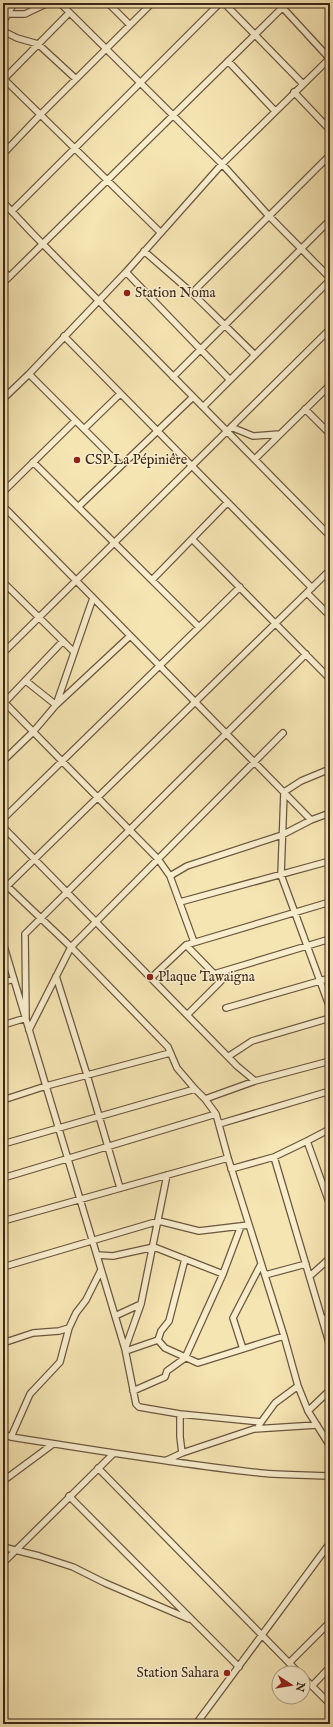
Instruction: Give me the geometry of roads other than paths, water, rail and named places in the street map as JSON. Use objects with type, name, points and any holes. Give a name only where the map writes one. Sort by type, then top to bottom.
[{"type":"street","points":[[3,22],[13,5],[19,3]]},
{"type":"street","points":[[8,14],[25,14],[48,3]]},
{"type":"street","points":[[60,3],[222,164],[268,215],[330,279],[203,407]]},
{"type":"street","points":[[108,3],[130,25]]},
{"type":"street","points":[[3,154],[152,3]]},
{"type":"street","points":[[12,211],[220,3]]},
{"type":"street","points":[[224,3],[303,84]]},
{"type":"street","points":[[3,283],[287,3]]},
{"type":"street","points":[[3,399],[99,301],[222,164],[330,58],[282,8]]},
{"type":"street","points":[[69,12],[3,79],[160,232]]},
{"type":"street","points":[[3,31],[17,38],[38,44],[76,80]]},
{"type":"street","points":[[228,61],[275,111]]},
{"type":"street","points":[[294,92],[330,130]]},
{"type":"street","points":[[192,293],[268,215],[330,155]]},
{"type":"street","points":[[3,202],[42,244],[173,377],[203,407],[229,429],[255,459],[330,536]]},
{"type":"street","points":[[173,377],[330,220]]},
{"type":"street","points":[[144,251],[192,293],[255,356]]},
{"type":"street","points":[[3,271],[9,277]]},
{"type":"street","points":[[126,272],[230,380]]},
{"type":"street","points":[[3,653],[330,329]]},
{"type":"street","points":[[64,336],[227,503],[309,590],[330,616]]},
{"type":"street","points":[[29,374],[122,466]]},
{"type":"street","points":[[255,459],[330,385]]},
{"type":"street","points":[[84,429],[120,394]]},
{"type":"street","points":[[78,507],[193,397]]},
{"type":"street","points":[[305,409],[330,434]]},
{"type":"street","points":[[3,492],[75,421]]},
{"type":"street","points":[[229,429],[253,436],[280,434]]},
{"type":"street","points":[[33,462],[199,627]]},
{"type":"street","points":[[152,580],[227,503]]},
{"type":"street","points":[[3,506],[311,820]]},
{"type":"street","points":[[192,539],[330,679]]},
{"type":"street","points":[[330,570],[5,888],[71,946],[168,1047],[177,1068],[205,1099],[216,1114],[228,1158],[284,1336],[298,1386],[308,1411],[330,1446]]},
{"type":"street","points":[[3,582],[74,652]]},
{"type":"street","points":[[3,592],[8,587]]},
{"type":"street","points":[[3,820],[240,587]]},
{"type":"street","points":[[56,705],[93,598]]},
{"type":"street","points":[[3,761],[33,732],[56,705],[130,636]]},
{"type":"street","points":[[63,641],[4,702],[158,859],[170,876],[194,942]]},
{"type":"street","points":[[26,1018],[25,934],[306,654]]},
{"type":"street","points":[[26,680],[56,705]]},
{"type":"street","points":[[29,1030],[71,946],[283,733]]},
{"type":"street","points":[[284,792],[302,781],[330,769]]},
{"type":"street","points":[[284,792],[281,875],[330,1008]]},
{"type":"street","points":[[170,876],[187,866],[282,835],[311,820],[330,813]]},
{"type":"street","points":[[3,827],[229,1056],[237,1066],[255,1081]]},
{"type":"street","points":[[180,902],[330,861]]},
{"type":"street","points":[[151,978],[186,945],[330,902]]},
{"type":"street","points":[[214,974],[330,939]]},
{"type":"street","points":[[3,943],[125,1350],[136,1404],[139,1407],[180,1414],[261,1422]]},
{"type":"street","points":[[186,945],[221,981],[187,1015]]},
{"type":"street","points":[[56,976],[120,1188]]},
{"type":"street","points":[[226,1008],[330,978]]},
{"type":"street","points":[[3,982],[14,979]]},
{"type":"street","points":[[3,1025],[26,1018]]},
{"type":"street","points":[[229,1056],[252,1042],[330,1018]]},
{"type":"street","points":[[3,1100],[46,1086],[170,1053]]},
{"type":"street","points":[[205,1099],[255,1081],[330,1061]]},
{"type":"street","points":[[3,1144],[195,1089]]},
{"type":"street","points":[[219,1124],[330,1090]]},
{"type":"street","points":[[3,1178],[216,1114]]},
{"type":"street","points":[[232,1169],[274,1157],[330,1129]]},
{"type":"street","points":[[307,1141],[330,1205]]},
{"type":"street","points":[[274,1157],[330,1346]]},
{"type":"street","points":[[3,1222],[228,1158]]},
{"type":"street","points":[[125,1350],[141,1304],[154,1247],[167,1175]]},
{"type":"street","points":[[3,1267],[159,1221],[200,1230],[249,1224]]},
{"type":"street","points":[[133,1391],[165,1377],[168,1371],[185,1358],[223,1274],[241,1226]]},
{"type":"street","points":[[97,1255],[114,1256],[154,1247],[223,1274]]},
{"type":"street","points":[[310,1276],[330,1258]]},
{"type":"street","points":[[158,1340],[161,1331],[169,1321],[185,1259]]},
{"type":"street","points":[[243,1349],[233,1318],[261,1264]]},
{"type":"street","points":[[265,1275],[306,1264]]},
{"type":"street","points":[[11,1437],[30,1394],[60,1362],[69,1328],[76,1313],[86,1300],[101,1270]]},
{"type":"street","points":[[115,1316],[141,1304]]},
{"type":"street","points":[[323,1321],[330,1314]]},
{"type":"street","points":[[3,1342],[33,1333],[59,1331],[69,1328]]},
{"type":"street","points":[[158,1340],[165,1348],[198,1363],[284,1336]]},
{"type":"street","points":[[125,1350],[158,1340]]},
{"type":"street","points":[[254,1429],[275,1403],[298,1386]]},
{"type":"street","points":[[308,1411],[330,1390]]},
{"type":"street","points":[[180,1414],[182,1453]]},
{"type":"street","points":[[166,1460],[182,1453],[254,1429],[317,1425]]},
{"type":"street","points":[[3,1434],[11,1437],[113,1454],[259,1473],[330,1476]]},
{"type":"street","points":[[3,1481],[53,1444]]},
{"type":"street","points":[[3,1563],[15,1549],[113,1454]]},
{"type":"street","points":[[98,1468],[289,1663],[330,1622]]},
{"type":"street","points":[[69,1496],[238,1666]]},
{"type":"street","points":[[196,1724],[330,1543]]},
{"type":"street","points":[[3,1546],[73,1567],[105,1583],[192,1620]]},
{"type":"street","points":[[330,1667],[312,1686],[330,1704]]},
{"type":"place","name":"Station Noma","points":[[127,293]]},
{"type":"place","name":"CSP La Pépiniêre","points":[[77,460]]},
{"type":"place","name":"Plaque Tawaigna","points":[[150,977]]},
{"type":"place","name":"Station Sahara","points":[[227,1673]]}]
